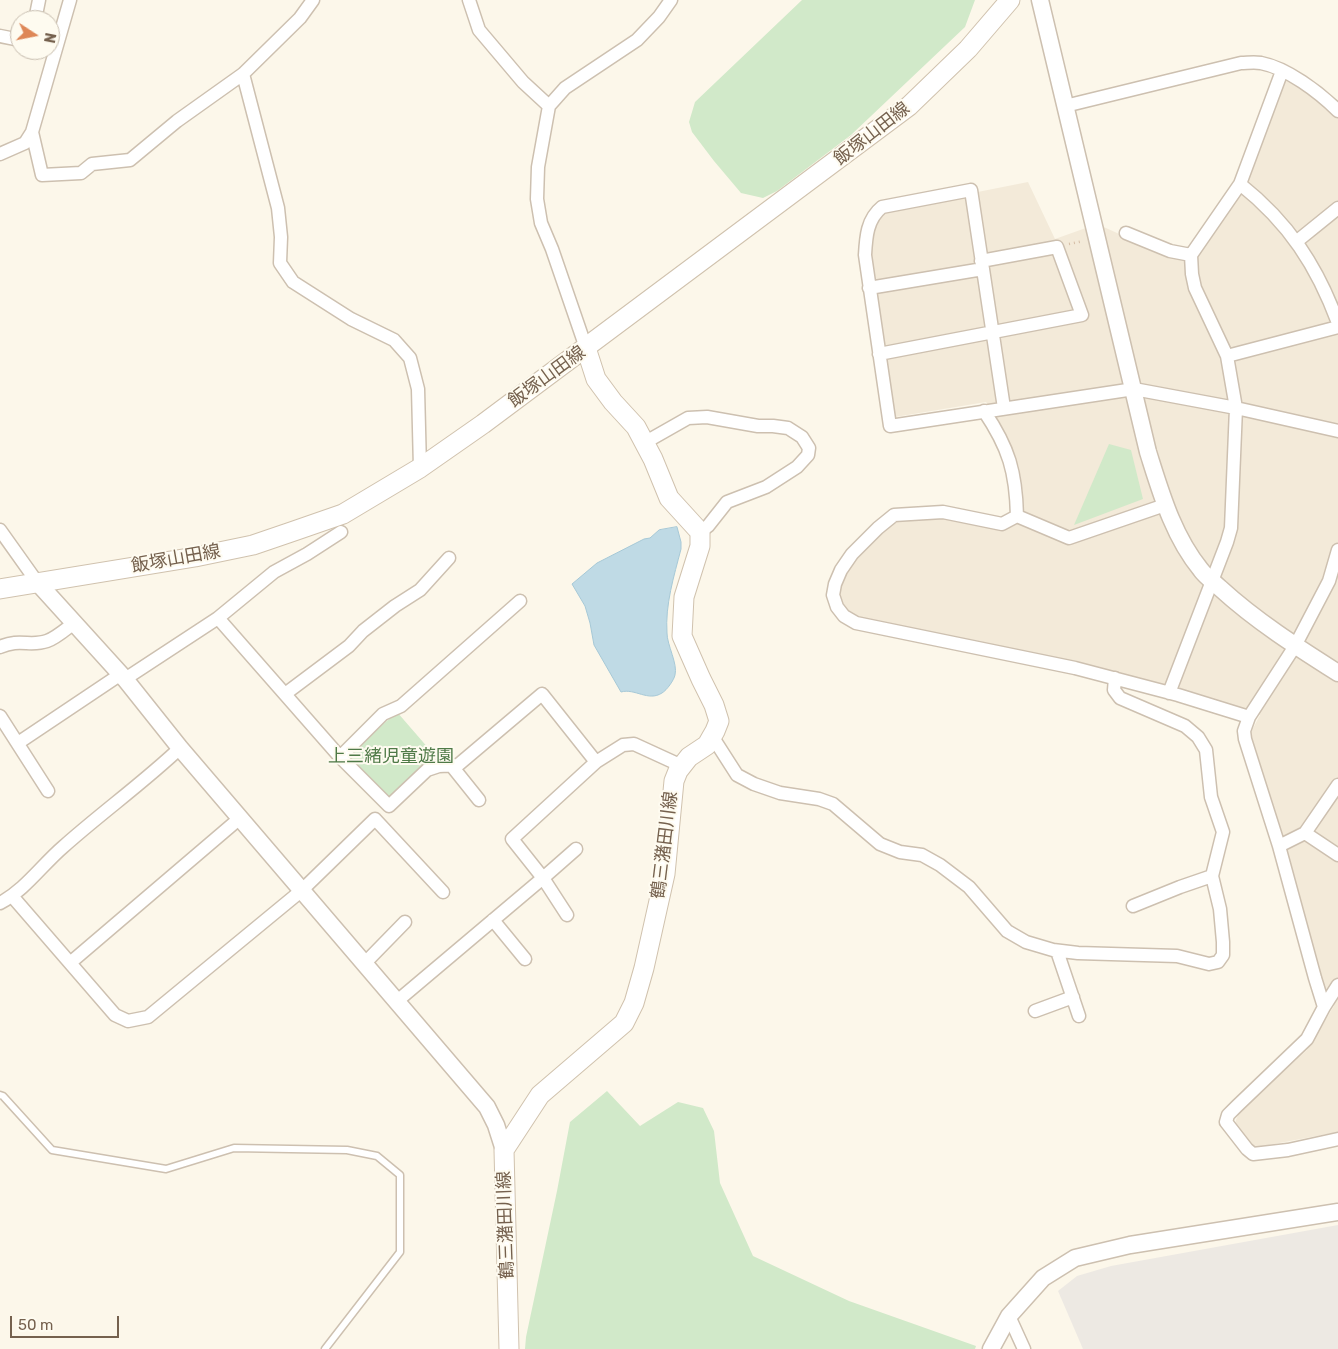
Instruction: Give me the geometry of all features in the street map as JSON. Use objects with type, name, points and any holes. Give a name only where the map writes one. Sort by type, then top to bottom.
[{"type":"main road","name":"飯塚山田線","points":[[0,589],[195,557],[253,545],[343,514],[420,468],[586,348],[909,106],[968,49],[1010,0]]},
{"type":"main road","points":[[586,348],[596,379],[636,428],[669,498],[700,532],[700,546],[684,597],[682,636],[714,705],[719,721],[712,736]]},
{"type":"main road","name":"鶴三潴田川線","points":[[509,1349],[504,1150],[540,1095],[624,1023],[634,1003],[644,968],[665,874],[674,781],[682,766],[689,758],[707,745],[712,736]]},
{"type":"street","points":[[60,31],[68,11],[70,0]]},
{"type":"street","points":[[32,132],[42,175],[81,173],[92,164],[130,160],[177,121],[243,74],[300,18],[313,0]]},
{"type":"street","points":[[469,0],[479,30],[523,82],[549,106]]},
{"type":"street","points":[[586,348],[552,249],[541,223],[537,199],[538,167],[549,106],[565,88],[637,40],[659,17],[671,0]]},
{"type":"street","points":[[1040,0],[1148,452],[1165,505],[1179,537],[1201,570],[1233,600],[1295,646],[1338,674]]},
{"type":"street","points":[[0,154],[24,143],[32,132],[50,60]]},
{"type":"street","points":[[1064,106],[1241,63],[1261,63],[1282,71],[1304,83],[1338,111]]},
{"type":"street","points":[[1169,692],[1231,528],[1236,408],[1227,356],[1195,288],[1190,255],[1240,184],[1282,71]]},
{"type":"street","points":[[243,74],[278,208],[281,237],[280,263],[293,282],[351,319],[394,340],[410,358],[418,389],[420,468]]},
{"type":"street","points":[[1227,356],[1338,325],[1326,292],[1311,264],[1296,242],[1273,213],[1240,184]]},
{"type":"street","points":[[1004,408],[971,190],[882,207],[874,214],[866,238],[865,255],[890,426],[1134,389],[1236,408],[1338,431]]},
{"type":"street","points":[[1296,242],[1338,208]]},
{"type":"street","points":[[1126,233],[1170,251],[1190,255]]},
{"type":"street","points":[[869,288],[982,265],[1057,247],[1082,315],[879,354]]},
{"type":"street","points":[[984,411],[1006,447],[1017,492],[1017,516]]},
{"type":"street","points":[[644,442],[688,418],[707,417],[758,426],[788,428],[802,437],[809,448],[808,456],[797,467],[766,487],[726,502],[708,526],[700,532]]},
{"type":"street","points":[[1017,516],[1069,538],[1165,505]]},
{"type":"street","points":[[1017,516],[1002,524],[943,512],[894,515],[860,545],[841,570],[833,595],[837,607],[844,616],[856,623],[1075,668],[1169,692],[1249,717]]},
{"type":"street","points":[[0,530],[37,582],[123,676],[180,748],[487,1108],[496,1125],[504,1150]]},
{"type":"street","points":[[18,743],[218,618],[274,572],[341,532]]},
{"type":"street","points":[[1324,1007],[1304,942],[1279,846],[1244,731],[1249,717],[1295,646],[1335,573],[1338,550]]},
{"type":"street","points":[[284,694],[349,646],[363,631],[394,606],[420,590],[449,558]]},
{"type":"street","points":[[340,757],[383,714],[401,706],[520,601]]},
{"type":"street","points":[[218,618],[340,757],[389,806],[428,770],[458,765],[542,694],[596,762]]},
{"type":"street","points":[[0,647],[20,641],[33,643],[48,641],[74,623]]},
{"type":"street","points":[[712,736],[737,775],[754,784],[780,793],[819,799],[833,804],[880,844],[900,852],[922,855],[940,865],[969,887],[1007,931],[1026,942],[1078,953],[1158,954],[1177,956],[1209,964],[1218,962],[1222,955],[1223,942],[1220,909],[1212,876],[1222,832],[1212,797],[1206,750],[1198,737],[1185,726],[1120,698],[1114,690],[1115,678]]},
{"type":"street","points":[[0,716],[48,791]]},
{"type":"street","points":[[567,915],[543,878],[512,839],[596,762],[623,745],[634,744],[682,766]]},
{"type":"street","points":[[180,748],[149,777],[63,847],[3,900],[70,963],[115,1015],[128,1022],[148,1017],[302,891],[375,819],[443,892]]},
{"type":"street","points":[[451,765],[479,800]]},
{"type":"street","points":[[1279,846],[1305,833],[1338,784]]},
{"type":"street","points":[[70,963],[240,818]]},
{"type":"street","points":[[1305,833],[1338,855]]},
{"type":"street","points":[[396,1002],[576,849]]},
{"type":"street","points":[[1133,906],[1212,876]]},
{"type":"street","points":[[493,920],[525,959]]},
{"type":"street","points":[[364,964],[405,922]]},
{"type":"street","points":[[1057,950],[1079,1016]]},
{"type":"street","points":[[1338,985],[1307,1039],[1228,1115],[1226,1122],[1253,1154],[1288,1150],[1338,1139]]},
{"type":"street","points":[[1035,1011],[1073,997]]},
{"type":"street","points":[[991,1349],[1009,1316],[1043,1278],[1075,1258],[1130,1245],[1338,1212]]},
{"type":"street","points":[[1009,1316],[1024,1349]]},
{"type":"lane","points":[[0,1095],[52,1150],[166,1169],[234,1148],[347,1150],[378,1156],[400,1175],[400,1252],[325,1349]]},
{"type":"path","points":[[1057,247],[1097,237]]},
{"type":"shaded area","points":[[1287,80],[1319,101],[1338,118],[1338,1132],[1258,1147],[1251,1145],[1235,1126],[1240,1111],[1307,1050],[1334,1006],[1323,989],[1249,736],[1260,715],[1076,665],[859,622],[838,603],[839,583],[854,552],[895,518],[942,515],[1003,526],[1021,522],[1023,495],[1019,467],[999,421],[986,402],[895,417],[870,247],[876,221],[882,211],[1028,182],[1055,239],[1097,224],[1155,250],[1182,258],[1236,196],[1282,83]]},
{"type":"shaded area","points":[[1338,1225],[1338,1349],[1083,1349],[1058,1291],[1077,1276],[1111,1266]]},
{"type":"green space","points":[[802,0],[975,0],[965,27],[851,135],[777,191],[763,198],[741,193],[692,132],[689,122],[695,102]]},
{"type":"green space","points":[[1109,444],[1131,450],[1143,499],[1074,525]]},
{"type":"green space","name":"上三緒児童遊園","points":[[397,712],[436,757],[388,801],[347,756]]},
{"type":"green space","points":[[607,1091],[640,1126],[678,1102],[703,1108],[714,1131],[720,1183],[753,1256],[849,1301],[976,1346],[975,1349],[525,1349],[570,1122]]},
{"type":"water","points":[[677,527],[681,549],[667,612],[667,638],[675,665],[674,677],[666,690],[657,695],[647,696],[626,691],[621,692],[594,645],[585,606],[572,584],[597,563],[644,539],[650,538],[659,530]]}]
